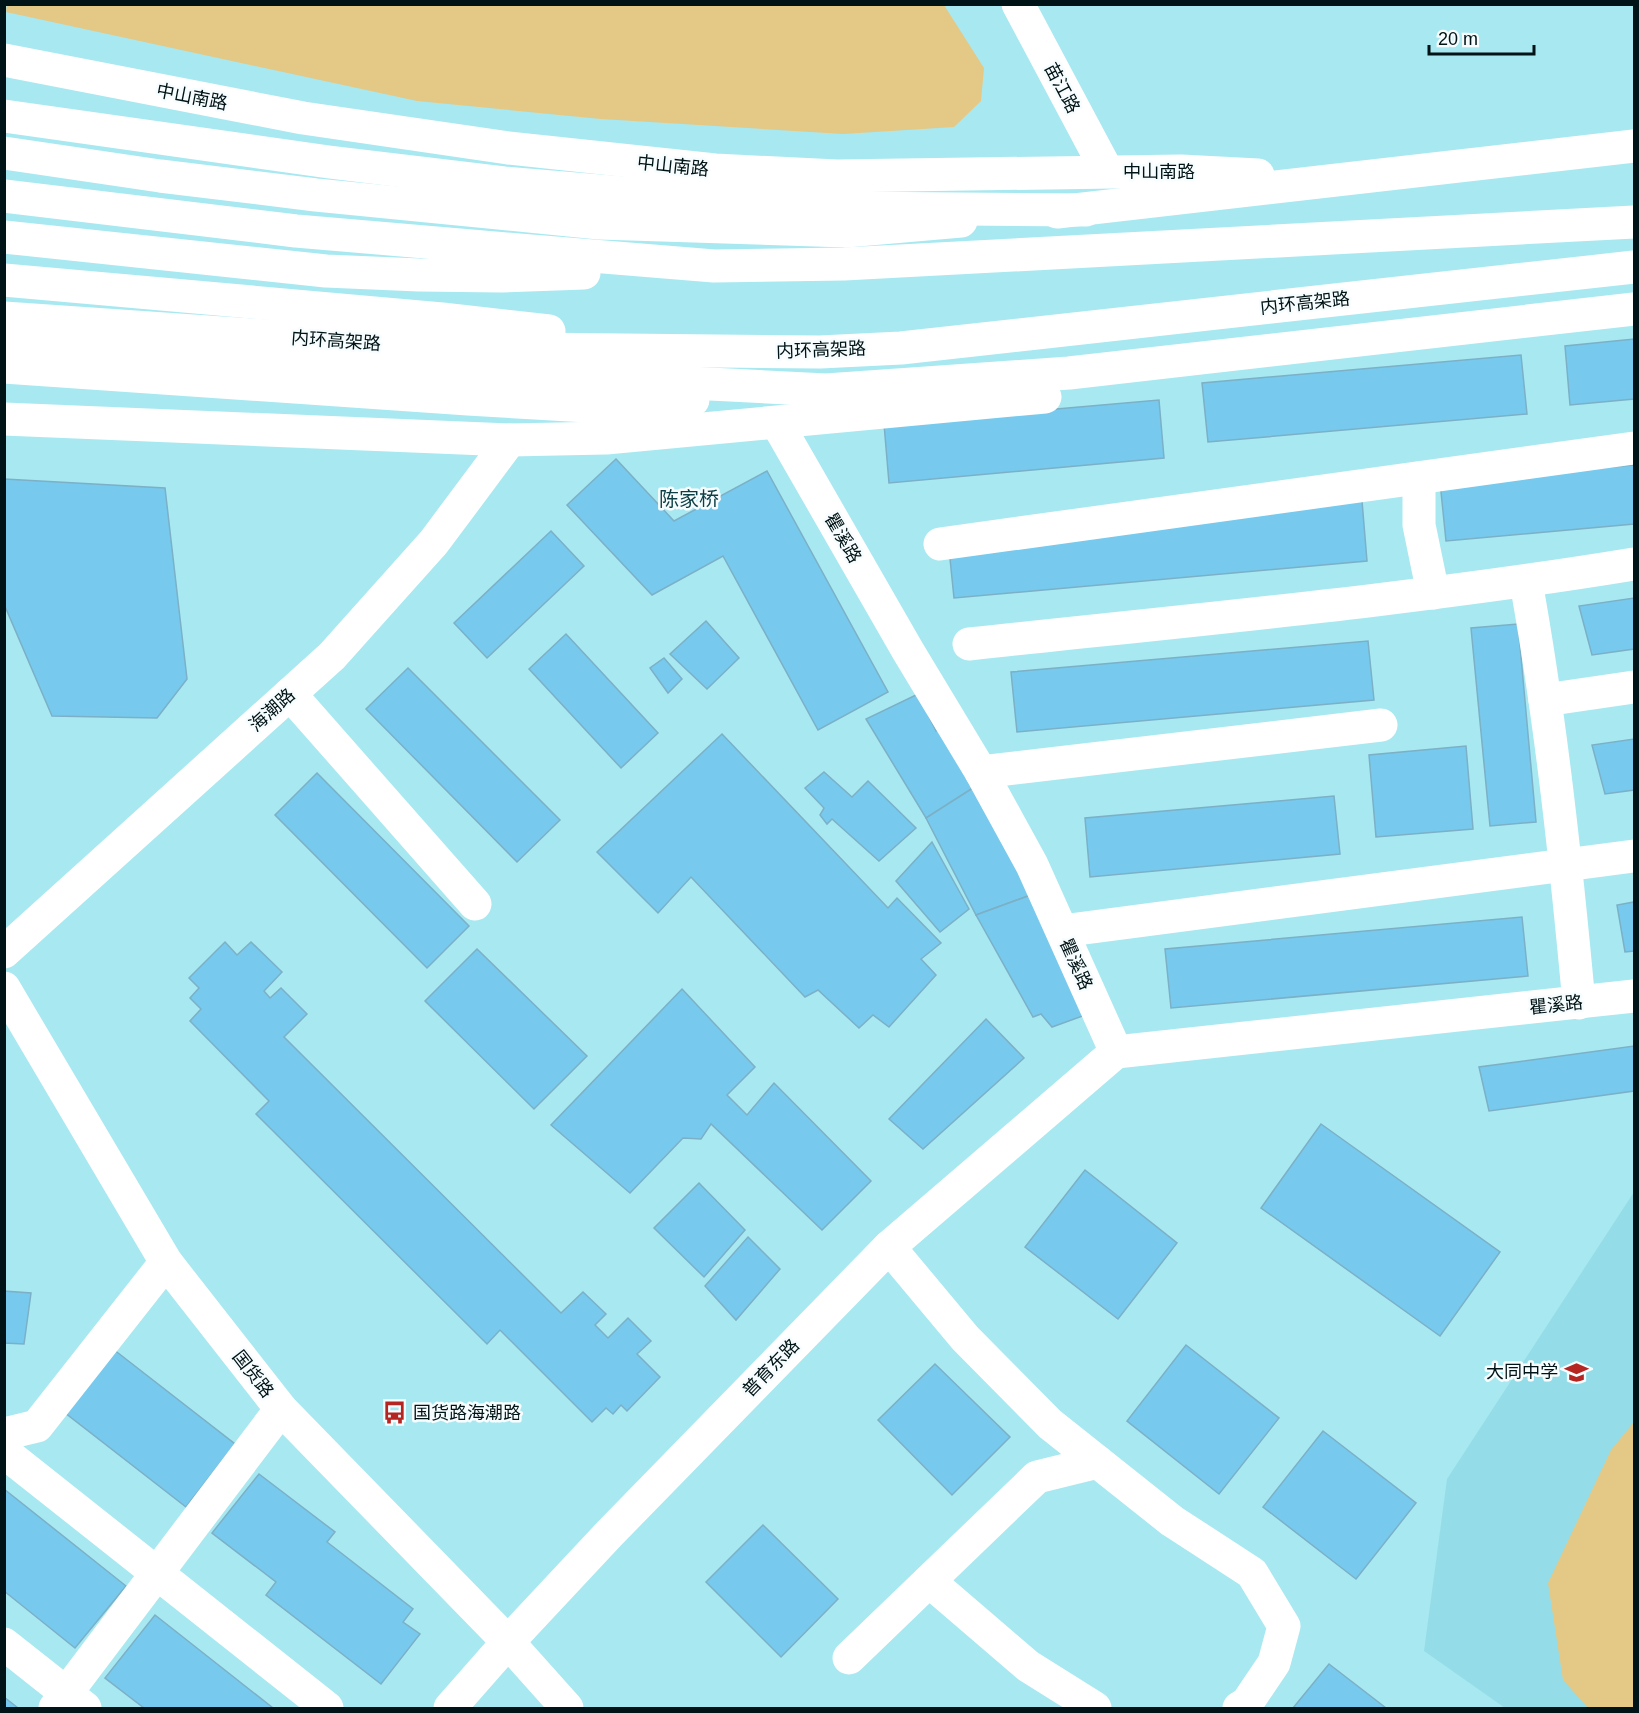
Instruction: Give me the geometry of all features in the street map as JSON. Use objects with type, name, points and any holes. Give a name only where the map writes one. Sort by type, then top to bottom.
[{"type":"main road","name":"苗江路","points":[[1018,4],[1107,171]]},
{"type":"main road","name":"中山南路","points":[[4,60],[303,118],[508,148],[715,170],[837,176],[1181,171],[1350,179]]},
{"type":"main road","points":[[4,116],[399,171],[504,183],[754,204],[845,208],[1086,210]]},
{"type":"main road","name":"中山南路","points":[[4,153],[160,176],[316,195],[599,223],[846,231],[1086,210],[1635,146]]},
{"type":"main road","points":[[4,196],[296,231],[714,266]]},
{"type":"main road","points":[[4,237],[326,271],[513,276],[714,266],[844,264],[1635,222]]},
{"type":"main road","name":"内环高架路","points":[[4,318],[441,348],[820,352],[901,348],[1635,267]]},
{"type":"main road","points":[[4,280],[442,319],[733,352]]},
{"type":"main road","points":[[4,367],[587,406],[653,404],[1119,369],[1635,309]]},
{"type":"main road","points":[[4,340],[552,376],[826,390]]},
{"type":"main road","points":[[4,419],[510,440],[606,438],[1058,396],[1119,369]]},
{"type":"main road","name":"瞿溪路","points":[[777,423],[981,772],[1032,865],[1116,1053],[1635,996]]},
{"type":"main road","name":"海潮路","points":[[4,952],[332,656],[434,542],[510,440]]},
{"type":"main road","points":[[940,544],[1635,448]]},
{"type":"main road","points":[[1419,478],[1419,525],[1433,593]]},
{"type":"main road","points":[[969,644],[1526,582],[1635,564]]},
{"type":"main road","points":[[1526,582],[1567,863],[1579,1003]]},
{"type":"main road","points":[[1545,700],[1635,687]]},
{"type":"main road","points":[[291,694],[475,904]]},
{"type":"main road","points":[[981,772],[1381,725]]},
{"type":"main road","points":[[1062,931],[1567,863],[1635,856]]},
{"type":"main road","name":"国货路","points":[[4,988],[166,1262],[281,1409],[507,1642],[567,1708]]},
{"type":"main road","name":"普育东路","points":[[450,1708],[507,1642],[609,1534],[890,1248],[1116,1053]]},
{"type":"main road","points":[[890,1248],[965,1338],[1050,1424],[1172,1521],[1252,1573],[1284,1626],[1274,1663],[1246,1703],[1239,1708]]},
{"type":"main road","points":[[4,1434],[37,1426],[166,1262]]},
{"type":"main road","points":[[4,1644],[69,1704],[157,1573],[281,1409]]},
{"type":"main road","points":[[4,1452],[327,1708]]},
{"type":"main road","points":[[849,1658],[1037,1477],[1098,1462]]},
{"type":"main road","points":[[930,1581],[1028,1665],[1095,1708]]},
{"type":"shaded area","points":[[7,4],[944,5],[984,68],[981,101],[954,127],[843,134],[601,119],[417,101],[6,12]]},
{"type":"shaded area","name":"大同中学","points":[[1634,1192],[1634,1708],[1505,1708],[1424,1651],[1447,1479]]},
{"type":"shaded area","points":[[1634,1422],[1634,1708],[1588,1708],[1563,1680],[1548,1583],[1611,1450]]},
{"type":"building","points":[[1634,339],[1634,399],[1570,405],[1565,346]]},
{"type":"building","points":[[1521,355],[1527,414],[1208,442],[1202,383]]},
{"type":"building","points":[[1159,400],[1164,458],[889,483],[884,424]]},
{"type":"building","points":[[616,459],[674,521],[767,471],[888,692],[818,730],[723,556],[652,595],[567,505]]},
{"type":"building","points":[[1634,465],[1634,524],[1446,541],[1440,482]]},
{"type":"building","points":[[4,479],[165,488],[187,679],[157,718],[52,716],[4,604]]},
{"type":"building","points":[[1362,501],[1367,561],[954,598],[948,539]]},
{"type":"building","points":[[551,531],[584,566],[487,658],[454,623]]},
{"type":"building","points":[[1634,598],[1634,649],[1592,655],[1579,606]]},
{"type":"building","points":[[706,621],[739,658],[707,689],[670,654]]},
{"type":"building","points":[[1518,624],[1536,822],[1490,826],[1471,628]]},
{"type":"building","points":[[566,634],[658,733],[621,768],[529,669]]},
{"type":"building","points":[[1368,641],[1374,700],[1017,732],[1011,672]]},
{"type":"building","points":[[664,658],[682,679],[668,693],[650,668]]},
{"type":"building","points":[[408,668],[560,820],[517,862],[366,709]]},
{"type":"building","points":[[918,694],[936,731],[945,726],[976,786],[926,818],[866,719]]},
{"type":"building","points":[[722,734],[888,908],[897,898],[941,943],[921,959],[936,975],[889,1027],[873,1015],[859,1028],[818,990],[805,997],[691,877],[658,913],[597,852]]},
{"type":"building","points":[[1634,739],[1634,790],[1605,794],[1592,745]]},
{"type":"building","points":[[1466,746],[1473,829],[1376,837],[1369,755]]},
{"type":"building","points":[[824,772],[852,797],[868,781],[916,828],[879,861],[832,819],[827,824],[820,815],[824,808],[805,788]]},
{"type":"building","points":[[317,773],[469,926],[427,968],[275,815]]},
{"type":"building","points":[[976,786],[1039,892],[976,915],[926,818]]},
{"type":"building","points":[[1334,796],[1340,854],[1090,877],[1085,818]]},
{"type":"building","points":[[932,842],[969,909],[940,932],[896,881]]},
{"type":"building","points":[[1039,892],[1088,1014],[1052,1027],[1041,1014],[1033,1017],[976,915]]},
{"type":"building","points":[[1634,902],[1634,951],[1625,952],[1617,905]]},
{"type":"building","points":[[1522,917],[1528,976],[1171,1008],[1165,949]]},
{"type":"building","points":[[225,942],[237,955],[251,942],[282,972],[264,991],[270,998],[281,988],[307,1014],[284,1037],[561,1313],[583,1292],[606,1314],[595,1325],[608,1338],[628,1318],[651,1341],[637,1354],[660,1377],[627,1411],[621,1405],[613,1414],[606,1408],[592,1422],[500,1330],[487,1344],[256,1114],[269,1101],[190,1021],[201,1009],[190,998],[199,988],[189,978]]},
{"type":"building","points":[[477,949],[587,1056],[534,1109],[425,1001]]},
{"type":"building","points":[[682,989],[755,1067],[727,1095],[747,1115],[774,1083],[871,1181],[822,1230],[711,1124],[701,1139],[683,1138],[630,1193],[551,1125]]},
{"type":"building","points":[[986,1019],[1024,1058],[923,1149],[889,1119]]},
{"type":"building","points":[[1634,1046],[1634,1091],[1489,1111],[1479,1067]]},
{"type":"building","points":[[1321,1124],[1500,1252],[1440,1336],[1261,1208]]},
{"type":"building","points":[[1085,1170],[1177,1243],[1118,1319],[1025,1247]]},
{"type":"building","points":[[699,1183],[745,1230],[704,1277],[654,1228]]},
{"type":"building","points":[[748,1237],[780,1269],[736,1320],[705,1286]]},
{"type":"building","points":[[4,1291],[31,1293],[24,1344],[4,1343]]},
{"type":"building","points":[[1186,1345],[1279,1418],[1219,1494],[1127,1421]]},
{"type":"building","points":[[113,1349],[235,1444],[186,1507],[64,1412]]},
{"type":"building","points":[[935,1364],[1010,1437],[952,1495],[878,1420]]},
{"type":"building","points":[[1323,1431],[1416,1503],[1356,1579],[1263,1507]]},
{"type":"building","points":[[259,1474],[335,1532],[327,1542],[413,1609],[403,1622],[420,1634],[381,1684],[266,1595],[276,1582],[212,1533]]},
{"type":"building","points":[[4,1489],[126,1586],[75,1648],[4,1591]]},
{"type":"building","points":[[763,1525],[838,1599],[781,1657],[706,1582]]},
{"type":"building","points":[[155,1615],[273,1708],[144,1708],[105,1678]]},
{"type":"building","points":[[1329,1664],[1386,1708],[1293,1708]]},
{"type":"building","points":[[4,1697],[18,1708],[4,1708]]},
{"type":"place","name":"大同中学","points":[[1576,1372]]},
{"type":"place","name":"国货路海潮路","points":[[395,1413]]},
{"type":"district","name":"陈家桥","points":[[689,499]]}]
